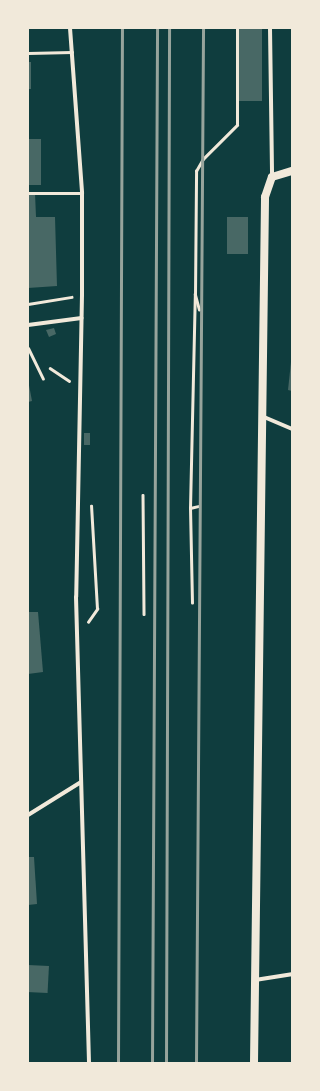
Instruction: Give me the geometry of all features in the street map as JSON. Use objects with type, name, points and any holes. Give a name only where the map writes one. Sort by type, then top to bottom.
[{"type":"main road","points":[[254,1063],[264,417],[265,197],[272,177],[292,171]]},
{"type":"street","points":[[70,28],[82,193],[82,318],[76,597],[90,1063]]},
{"type":"street","points":[[270,28],[272,177]]},
{"type":"street","points":[[28,324],[82,318]]},
{"type":"street","points":[[264,417],[292,429]]},
{"type":"street","points":[[28,815],[82,782]]},
{"type":"street","points":[[255,980],[292,974]]},
{"type":"lane","points":[[28,53],[72,52]]},
{"type":"lane","points":[[28,193],[82,193]]},
{"type":"lane","points":[[28,348],[43,379]]},
{"type":"path","points":[[192,603],[190,508],[196,171],[203,159],[237,125],[237,28]]},
{"type":"path","points":[[194,295],[199,310]]},
{"type":"path","points":[[28,304],[71,297]]},
{"type":"path","points":[[143,495],[144,614]]},
{"type":"path","points":[[90,503],[97,609]]},
{"type":"path","points":[[190,508],[198,506]]},
{"type":"building","points":[[239,28],[262,28],[262,101],[239,101]]},
{"type":"building","points":[[28,62],[31,62],[31,89],[28,89]]},
{"type":"building","points":[[28,139],[41,139],[41,185],[28,185]]},
{"type":"building","points":[[35,193],[36,217],[55,217],[57,286],[28,288],[28,194]]},
{"type":"building","points":[[227,217],[248,217],[248,254],[227,254]]},
{"type":"building","points":[[54,328],[56,334],[49,337],[46,330]]},
{"type":"building","points":[[292,362],[292,391],[288,390]]},
{"type":"building","points":[[28,380],[32,401],[28,402]]},
{"type":"building","points":[[84,433],[90,433],[90,445],[84,445]]},
{"type":"building","points":[[28,612],[38,612],[43,672],[28,674]]},
{"type":"building","points":[[28,857],[34,857],[37,904],[28,905]]},
{"type":"building","points":[[28,965],[49,966],[48,993],[28,992]]},
{"type":"railway","points":[[118,1063],[122,28]]},
{"type":"railway","points":[[152,1063],[157,28]]},
{"type":"railway","points":[[166,1063],[169,28]]},
{"type":"railway","points":[[196,1063],[203,28]]}]
